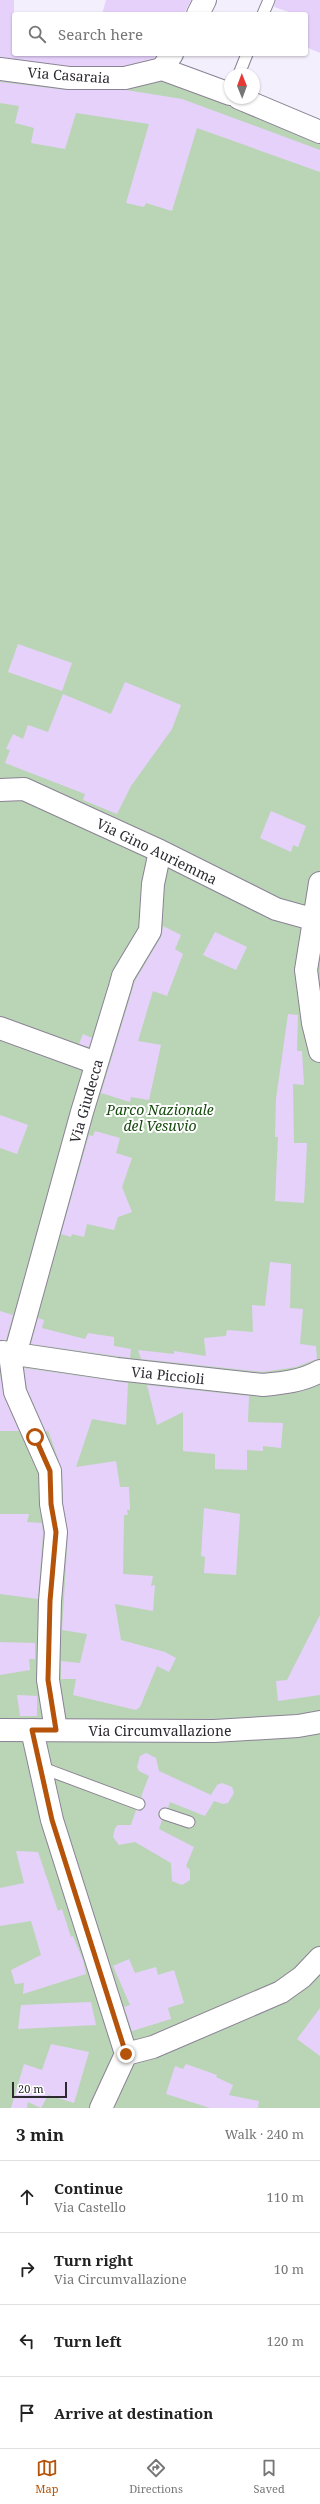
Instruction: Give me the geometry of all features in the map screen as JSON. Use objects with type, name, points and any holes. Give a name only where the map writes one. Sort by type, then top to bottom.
[{"type":"street","points":[[199,12],[205,0]]},
{"type":"street","points":[[167,62],[224,91]]},
{"type":"street","name":"Via Casaraia","points":[[0,69],[69,78],[125,78],[167,62]]},
{"type":"street","points":[[253,104],[320,132]]},
{"type":"street","name":"Via Gino Auriemma","points":[[0,790],[24,790],[160,851],[276,909],[312,919]]},
{"type":"street","name":"Via Giudecca","points":[[56,1730],[48,1680],[50,1601],[56,1532],[51,1504],[50,1471],[15,1392],[11,1362],[8,1353],[123,976],[150,931],[154,884],[160,851]]},
{"type":"street","points":[[320,883],[312,919],[306,970],[313,1023],[320,1052]]},
{"type":"street","points":[[0,1028],[96,1063]]},
{"type":"street","name":"Via Piccioli","points":[[8,1353],[117,1370],[263,1385],[290,1382],[310,1377],[320,1372]]},
{"type":"street","name":"Via Circumvallazione","points":[[0,1730],[214,1731],[298,1726],[320,1722]]},
{"type":"street","points":[[32,1730],[52,1820],[126,2054],[101,2108]]},
{"type":"street","points":[[126,2054],[153,2047],[280,1992],[302,1977],[320,1958]]},
{"type":"lane","points":[[264,12],[269,0]]},
{"type":"lane","points":[[241,68],[246,56]]},
{"type":"lane","points":[[40,1767],[139,1804]]},
{"type":"lane","points":[[165,1814],[189,1822]]},
{"type":"green space","name":"Parco Nazionale del Vesuvio","points":[[0,59],[89,73],[158,62],[224,88],[224,104],[260,104],[260,102],[320,125],[320,2108],[0,2108]]},
{"type":"building","points":[[0,0],[14,0],[14,12],[12,12],[12,56],[156,56],[154,58],[124,66],[70,66],[0,57]]},
{"type":"building","points":[[106,0],[191,0],[185,12],[103,12]]},
{"type":"building","points":[[276,0],[320,0],[320,53],[308,48],[308,12],[289,12],[274,7]]},
{"type":"building","points":[[0,82],[67,90],[126,90],[182,99],[320,150],[320,172],[197,128],[172,211],[146,203],[144,207],[126,203],[149,124],[76,113],[65,149],[31,143],[34,128],[15,123],[19,106],[0,103]]},
{"type":"building","points":[[18,644],[72,663],[62,691],[8,672]]},
{"type":"building","points":[[125,682],[181,705],[172,729],[131,786],[117,814],[83,800],[85,794],[5,763],[10,750],[6,749],[13,734],[23,739],[28,725],[48,732],[63,694],[111,714]]},
{"type":"building","points":[[271,811],[306,826],[298,847],[293,845],[291,852],[260,838]]},
{"type":"building","points":[[163,926],[181,935],[175,949],[183,954],[167,996],[153,991],[138,1041],[161,1045],[149,1100],[131,1097],[130,1102],[101,1093],[135,981],[161,937]]},
{"type":"building","points":[[215,932],[247,947],[236,970],[203,955]]},
{"type":"building","points":[[288,1014],[298,1015],[297,1051],[302,1051],[304,1085],[293,1084],[294,1143],[307,1143],[304,1203],[275,1201],[278,1137],[275,1137],[276,1099]]},
{"type":"building","points":[[83,1034],[92,1038],[89,1047],[79,1044]]},
{"type":"building","points":[[0,1115],[28,1125],[17,1154],[0,1148]]},
{"type":"building","points":[[95,1131],[120,1138],[116,1153],[132,1158],[122,1187],[132,1212],[118,1217],[114,1230],[87,1224],[84,1237],[72,1234],[71,1237],[61,1234],[89,1135],[93,1136]]},
{"type":"building","points":[[270,1262],[291,1264],[290,1308],[303,1309],[300,1344],[316,1346],[317,1359],[296,1367],[263,1372],[141,1359],[138,1350],[174,1354],[174,1351],[206,1356],[204,1338],[226,1336],[227,1330],[253,1332],[252,1305],[265,1306]]},
{"type":"building","points":[[0,1311],[13,1315],[6,1340],[0,1340]]},
{"type":"building","points":[[38,1318],[44,1320],[42,1328],[85,1339],[88,1333],[114,1337],[114,1346],[131,1349],[130,1358],[31,1344]]},
{"type":"building","points":[[24,1368],[128,1383],[126,1425],[92,1419],[76,1467],[116,1461],[120,1487],[129,1487],[130,1510],[127,1510],[128,1515],[124,1515],[123,1574],[153,1576],[151,1586],[155,1585],[153,1611],[115,1604],[121,1640],[165,1652],[176,1658],[169,1672],[157,1666],[140,1707],[136,1710],[73,1695],[76,1679],[61,1679],[61,1661],[80,1663],[87,1634],[62,1630],[68,1533],[63,1503],[62,1470],[48,1430],[46,1432],[27,1389]]},
{"type":"building","points":[[0,1374],[4,1397],[19,1431],[0,1431]]},
{"type":"building","points":[[147,1385],[249,1396],[248,1422],[283,1423],[281,1448],[263,1446],[263,1451],[247,1450],[247,1470],[215,1469],[215,1454],[183,1451],[183,1412],[157,1425]]},
{"type":"building","points":[[204,1508],[240,1514],[236,1575],[204,1573],[205,1557],[201,1556]]},
{"type":"building","points":[[0,1514],[29,1514],[27,1522],[42,1523],[43,1533],[38,1599],[0,1594]]},
{"type":"building","points":[[320,1615],[320,1695],[278,1701],[276,1681],[287,1680]]},
{"type":"building","points":[[0,1642],[35,1643],[35,1659],[29,1659],[30,1670],[0,1675]]},
{"type":"building","points":[[17,1695],[37,1696],[37,1716],[20,1716]]},
{"type":"building","points":[[146,1753],[156,1758],[159,1771],[211,1795],[217,1785],[222,1783],[232,1787],[234,1793],[228,1803],[223,1804],[214,1801],[205,1816],[170,1802],[168,1808],[163,1807],[159,1811],[158,1816],[162,1820],[159,1829],[194,1847],[186,1866],[190,1870],[190,1880],[182,1885],[172,1881],[171,1863],[135,1842],[119,1845],[113,1837],[115,1828],[118,1825],[131,1825],[136,1810],[141,1811],[145,1807],[145,1800],[141,1797],[149,1776],[139,1771],[137,1767],[140,1756]]},
{"type":"building","points":[[16,1851],[38,1852],[58,1911],[62,1909],[71,1937],[73,1936],[83,1960],[86,1974],[23,1994],[24,1983],[15,1984],[11,1970],[41,1955],[31,1921],[0,1926],[0,1888],[24,1883]]},
{"type":"building","points":[[129,1959],[135,1973],[156,1967],[158,1975],[174,1970],[184,2003],[168,2008],[171,2019],[132,2031],[124,2007],[130,2005],[113,1966]]},
{"type":"building","points":[[91,2002],[96,2025],[18,2029],[21,2005]]},
{"type":"building","points":[[320,2008],[320,2056],[297,2039]]},
{"type":"building","points":[[51,2044],[89,2052],[74,2103],[48,2095],[41,2108],[28,2102],[27,2108],[11,2108],[24,2064],[42,2070]]},
{"type":"building","points":[[186,2064],[217,2075],[216,2077],[233,2085],[229,2095],[259,2101],[258,2108],[210,2108],[166,2094],[175,2066],[183,2069]]},
{"type":"route","points":[[35,1437],[50,1471],[51,1504],[56,1532],[50,1601],[48,1680],[56,1730],[32,1730],[52,1820],[126,2054]]}]
